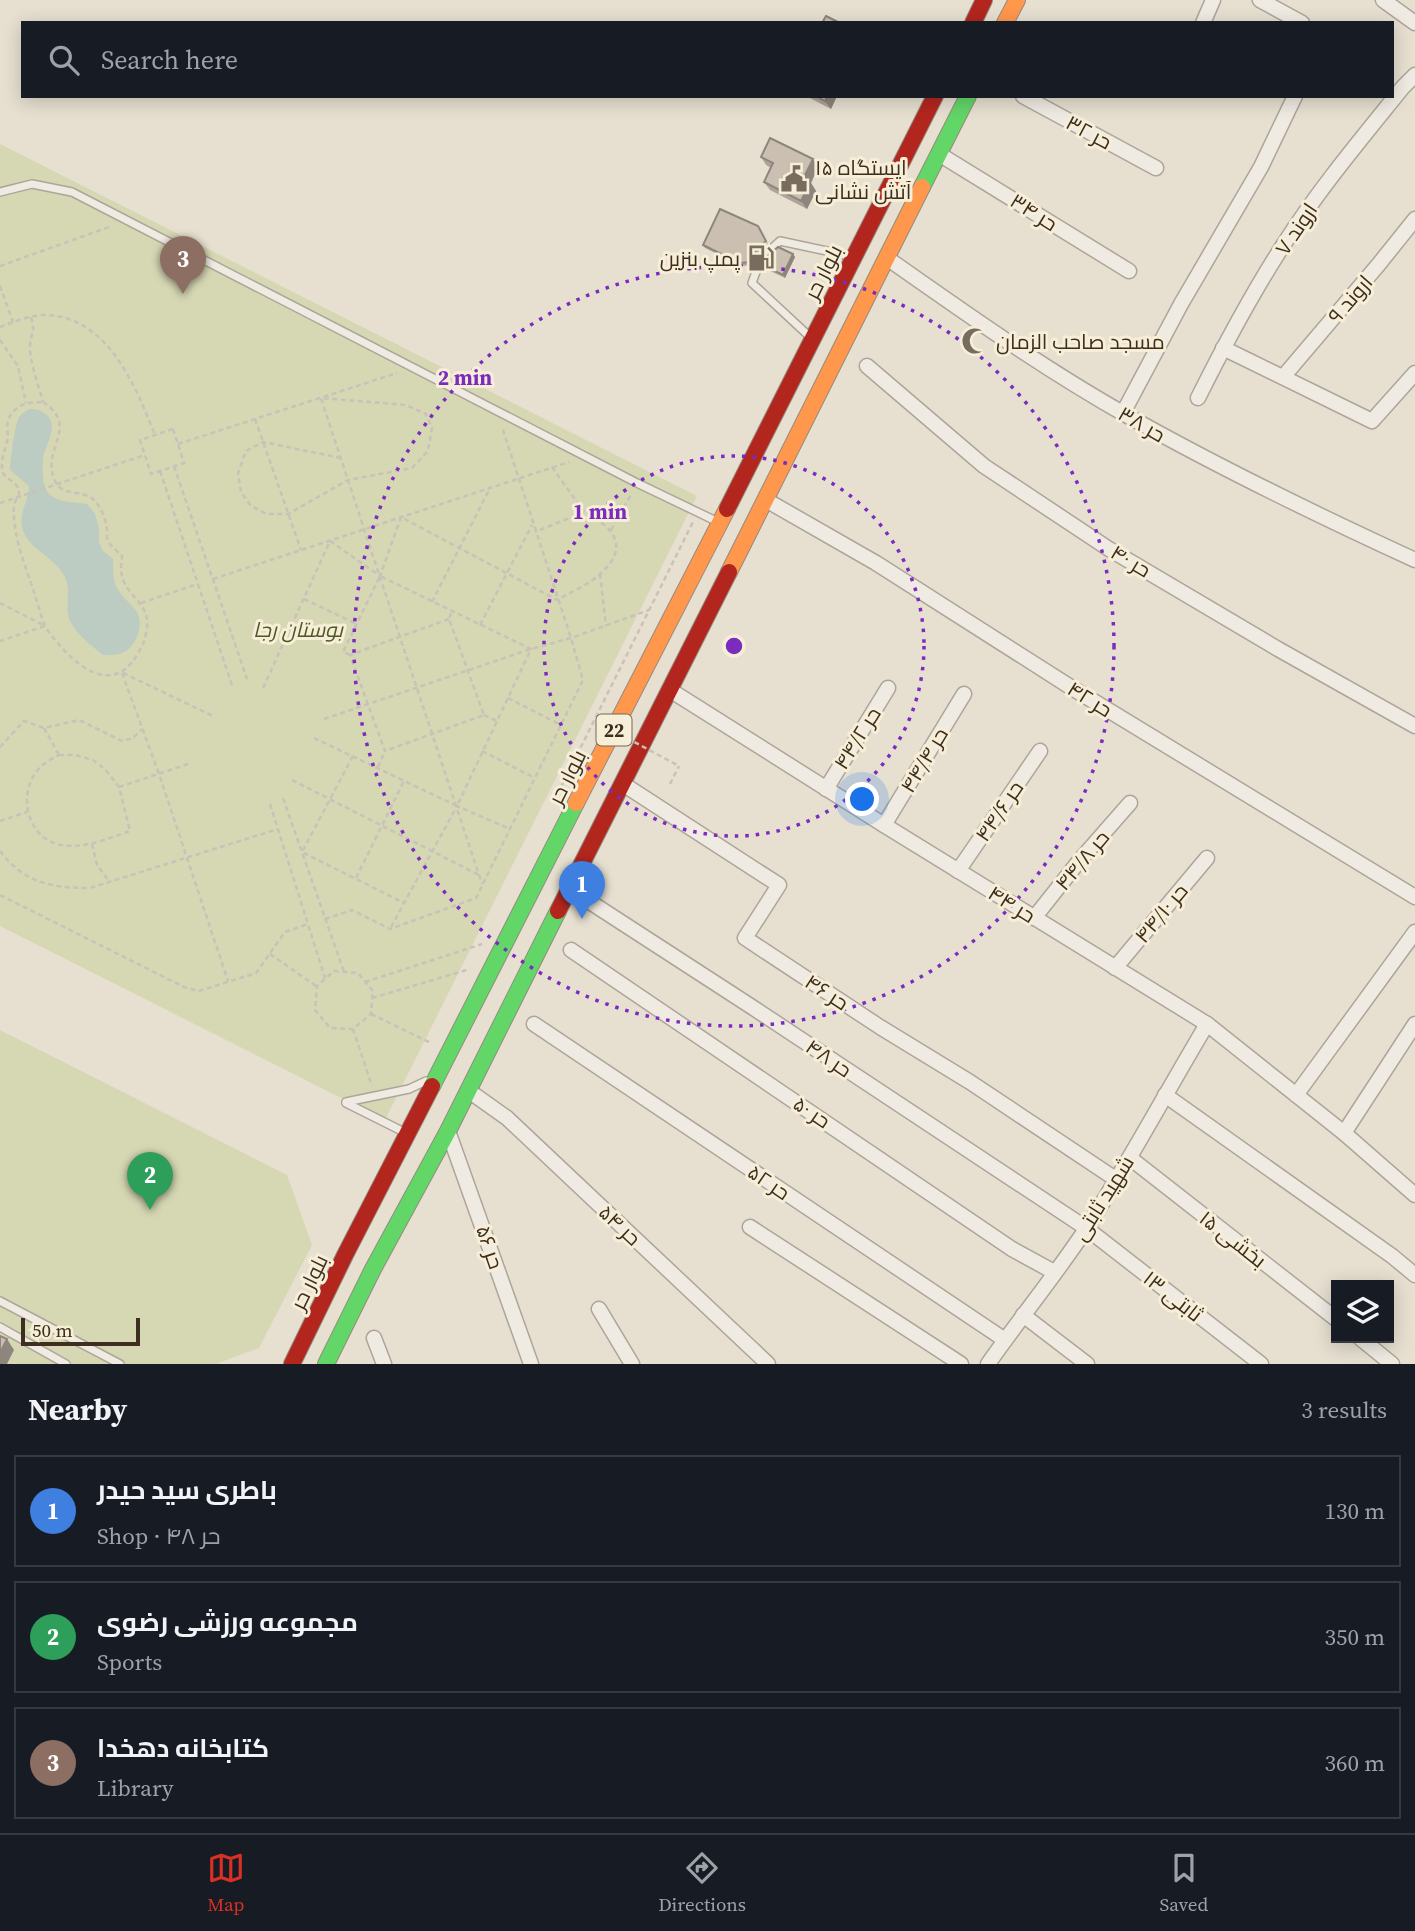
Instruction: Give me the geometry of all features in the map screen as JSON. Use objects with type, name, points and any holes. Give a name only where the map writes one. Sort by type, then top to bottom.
[{"type":"main road","points":[[973,21],[984,0]]},
{"type":"main road","points":[[1006,21],[1017,0]]},
{"type":"main road","name":"بلوار حر","points":[[291,1364],[934,98]]},
{"type":"main road","name":"22","points":[[326,1364],[373,1269],[449,1131],[967,98]]},
{"type":"main road","points":[[345,1255],[373,1269]]},
{"type":"street","points":[[1204,21],[1213,0]]},
{"type":"street","points":[[1260,0],[1298,21]]},
{"type":"street","points":[[1383,0],[1415,23]]},
{"type":"street","name":"اروند ۷","points":[[1398,83],[1415,75]]},
{"type":"street","name":"حر ۳۲","points":[[1027,98],[1156,168]]},
{"type":"street","points":[[1123,413],[1181,304],[1261,167],[1294,98]]},
{"type":"street","name":"اروند ۷","points":[[1198,398],[1223,348],[1284,244],[1387,98]]},
{"type":"street","name":"حر ۳۴","points":[[939,154],[1129,271]]},
{"type":"street","name":"اروند ۹","points":[[1283,377],[1415,219]]},
{"type":"street","name":"حر ۳۸","points":[[887,258],[990,331],[1123,413],[1305,508],[1415,560]]},
{"type":"street","points":[[1223,348],[1372,421],[1415,373]]},
{"type":"street","name":"حر ۴۰","points":[[867,366],[984,466],[1110,549],[1278,649],[1415,726]]},
{"type":"street","name":"حر ۴۲","points":[[766,500],[876,563],[1072,688],[1415,897]]},
{"type":"street","name":"حر ۴۴/۲","points":[[825,789],[888,688]]},
{"type":"street","name":"حر ۴۴","points":[[670,690],[1206,1024],[1344,1133],[1415,1195]]},
{"type":"street","name":"حر ۴۴/۴","points":[[884,825],[964,694]]},
{"type":"street","name":"حر ۴۴/۶","points":[[958,871],[1040,751]]},
{"type":"street","name":"حر ۴۶","points":[[623,784],[779,885],[745,938],[880,1027],[970,1082],[1116,1180]]},
{"type":"street","name":"حر ۴۴/۸","points":[[1034,918],[1130,803]]},
{"type":"street","name":"حر ۴۴/۱۰","points":[[1115,968],[1207,858]]},
{"type":"street","name":"حر ۴۸","points":[[570,889],[1086,1228]]},
{"type":"street","points":[[1296,1095],[1415,932]]},
{"type":"street","name":"حر ۵۰","points":[[571,950],[1012,1249],[1054,1272]]},
{"type":"street","name":"حر ۵۲","points":[[534,1024],[1005,1340]]},
{"type":"street","name":"شهید ثابتی","points":[[988,1364],[1086,1228],[1130,1158],[1206,1024]]},
{"type":"street","points":[[1344,1133],[1415,1024]]},
{"type":"street","name":"حر ۵۴","points":[[468,1091],[507,1118],[768,1364]]},
{"type":"street","points":[[1165,1095],[1415,1275]]},
{"type":"street","name":"حر ۵۶","points":[[449,1131],[531,1364]]},
{"type":"street","name":"بخشی ۱۵","points":[[1130,1158],[1331,1315]]},
{"type":"street","points":[[750,1227],[961,1364]]},
{"type":"street","name":"ثابتی ۱۳","points":[[1086,1228],[1261,1364]]},
{"type":"street","points":[[599,1309],[632,1364]]},
{"type":"street","points":[[1023,1315],[1087,1364]]},
{"type":"street","points":[[373,1338],[384,1364]]},
{"type":"street","points":[[1366,1343],[1392,1364]]},
{"type":"lane","points":[[0,192],[32,184],[72,192],[637,483],[720,523]]},
{"type":"lane","points":[[813,339],[752,283],[761,258],[780,241],[854,257]]},
{"type":"lane","points":[[407,1134],[346,1102],[409,1089],[437,1076]]},
{"type":"lane","points":[[0,1301],[120,1364]]},
{"type":"lane","points":[[0,1328],[66,1364]]},
{"type":"path","points":[[0,266],[128,220]]},
{"type":"path","points":[[0,286],[13,322]]},
{"type":"path","points":[[0,327],[41,315],[66,318],[81,324],[102,340],[121,364],[141,399],[155,435]]},
{"type":"path","points":[[31,317],[35,331],[30,345],[43,402]]},
{"type":"path","points":[[0,340],[18,366],[26,402]]},
{"type":"path","points":[[178,444],[414,368]]},
{"type":"path","points":[[321,398],[482,884]]},
{"type":"path","points":[[321,398],[407,405],[426,415],[432,428],[428,452],[412,468],[348,480],[288,514],[267,514],[251,506],[241,492],[238,473],[246,451],[263,442],[341,458]]},
{"type":"path","points":[[122,673],[134,661],[146,636],[148,623],[141,603],[123,581],[122,556],[107,539],[100,507],[92,498],[60,488],[56,484],[51,457],[60,432],[60,419],[53,409],[43,402],[26,402],[16,409],[9,420],[7,442],[1,459],[4,473],[17,485],[19,496],[14,504],[17,536],[45,626],[64,650],[89,670],[106,675],[122,673],[215,717]]},
{"type":"path","points":[[326,919],[352,910],[390,929],[476,898],[583,680],[496,410]]},
{"type":"path","points":[[255,419],[301,550]]},
{"type":"path","points":[[173,429],[184,463],[151,474],[140,440],[155,435],[173,429]]},
{"type":"path","points":[[0,503],[145,455]]},
{"type":"path","points":[[213,579],[586,456]]},
{"type":"path","points":[[173,466],[247,680]]},
{"type":"path","points":[[552,467],[584,512],[601,520],[616,540],[614,558],[600,574],[557,600]]},
{"type":"path","points":[[160,471],[232,685]]},
{"type":"path","points":[[611,530],[637,483]]},
{"type":"path","points":[[432,602],[490,488]]},
{"type":"path","points":[[535,532],[584,512]]},
{"type":"path","points":[[551,807],[698,512]]},
{"type":"path","points":[[401,517],[557,600]]},
{"type":"path","points":[[401,517],[380,576],[343,652],[350,655],[449,619]]},
{"type":"path","points":[[480,625],[533,524]]},
{"type":"path","points":[[330,541],[380,576],[531,649]]},
{"type":"path","points":[[264,688],[330,541]]},
{"type":"path","points":[[600,574],[606,626]]},
{"type":"path","points":[[141,603],[198,584]]},
{"type":"path","points":[[304,599],[357,624]]},
{"type":"path","points":[[0,603],[45,626]]},
{"type":"path","points":[[324,719],[649,610]]},
{"type":"path","points":[[452,611],[449,619],[484,715]]},
{"type":"path","points":[[0,641],[45,626]]},
{"type":"path","points":[[390,929],[457,806],[531,649]]},
{"type":"path","points":[[350,655],[385,751],[378,768]]},
{"type":"path","points":[[122,673],[159,774],[228,982]]},
{"type":"path","points":[[508,698],[561,725]]},
{"type":"path","points":[[385,751],[484,715],[497,721]]},
{"type":"path","points":[[0,747],[24,721],[44,728],[79,720],[121,741],[133,738],[143,728]]},
{"type":"path","points":[[597,722],[679,766],[670,783]]},
{"type":"path","points":[[44,728],[59,755]]},
{"type":"path","points":[[314,738],[510,829]]},
{"type":"path","points":[[482,751],[535,778]]},
{"type":"path","points":[[59,755],[75,755],[93,760],[105,769],[119,787],[131,831],[92,844],[61,845],[44,838],[27,812],[29,785],[37,770],[59,755]]},
{"type":"path","points":[[302,852],[353,756]]},
{"type":"path","points":[[119,787],[191,764]]},
{"type":"path","points":[[292,780],[479,875]]},
{"type":"path","points":[[356,879],[404,781]]},
{"type":"path","points":[[283,798],[344,972]]},
{"type":"path","points":[[270,804],[326,979]]},
{"type":"path","points":[[0,821],[27,812]]},
{"type":"path","points":[[0,851],[8,862],[27,876],[47,885],[90,888],[278,829]]},
{"type":"path","points":[[92,844],[97,865],[110,882]]},
{"type":"path","points":[[302,852],[404,903]]},
{"type":"path","points":[[0,895],[184,987],[199,991],[256,973],[285,932],[308,924]]},
{"type":"path","points":[[365,982],[482,944],[476,956]]},
{"type":"path","points":[[270,954],[317,986]]},
{"type":"path","points":[[372,998],[470,969],[464,981]]},
{"type":"path","points":[[334,971],[358,973],[373,991],[371,1014],[353,1029],[330,1028],[315,1010],[317,986],[326,979],[334,971]]},
{"type":"path","points":[[371,1014],[432,1043]]},
{"type":"path","points":[[353,1029],[376,1096]]},
{"type":"green space","name":"بوستان رجا","points":[[0,144],[697,496],[385,1120],[0,926]]},
{"type":"green space","points":[[0,1030],[287,1175],[312,1245],[259,1348],[219,1364],[0,1364]]},
{"type":"shaded area","points":[[29,409],[41,411],[51,421],[51,432],[43,462],[43,478],[47,492],[58,500],[87,504],[95,514],[99,542],[103,551],[113,559],[116,586],[137,612],[140,624],[137,637],[125,652],[103,655],[77,632],[68,614],[68,587],[65,577],[24,533],[21,520],[29,486],[10,470],[17,421]]},
{"type":"building","points":[[826,16],[836,21],[823,21]]},
{"type":"building","name":"ایستگاه ۱۵ آتش نشانی","points":[[770,138],[813,159],[803,179],[810,182],[801,201],[764,182],[773,163],[761,157]]},
{"type":"building","points":[[720,209],[758,226],[766,241],[755,251],[750,262],[740,263],[703,245]]},
{"type":"building","points":[[778,247],[793,254],[783,275],[762,265],[764,259]]},
{"type":"building","points":[[0,1336],[7,1339],[0,1353]]},
{"type":"traffic: fast","points":[[922,187],[967,98]]},
{"type":"traffic: fast","points":[[432,1086],[576,803]]},
{"type":"traffic: fast","points":[[326,1364],[373,1269],[448,1131],[558,911]]},
{"type":"traffic: slow","points":[[1006,21],[1017,0]]},
{"type":"traffic: slow","points":[[729,572],[922,187]]},
{"type":"traffic: slow","points":[[576,803],[727,509]]},
{"type":"traffic: jam","points":[[974,21],[984,0]]},
{"type":"traffic: jam","points":[[727,509],[934,98]]},
{"type":"traffic: jam","points":[[558,911],[729,572]]},
{"type":"traffic: jam","points":[[292,1364],[432,1086]]},
{"type":"place","name":"ایستگاه ۱۵ آتش نشانی","points":[[794,179]]},
{"type":"place","name":"پمپ بنزین","points":[[761,258]]},
{"type":"place","name":"کتابخانه دهخدا","points":[[183,294]]},
{"type":"place","name":"مسجد صاحب الزمان","points":[[975,341]]},
{"type":"place","name":"باطری سید حیدر","points":[[582,919]]},
{"type":"place","name":"مجموعه ورزشی رضوی","points":[[150,1210]]}]
